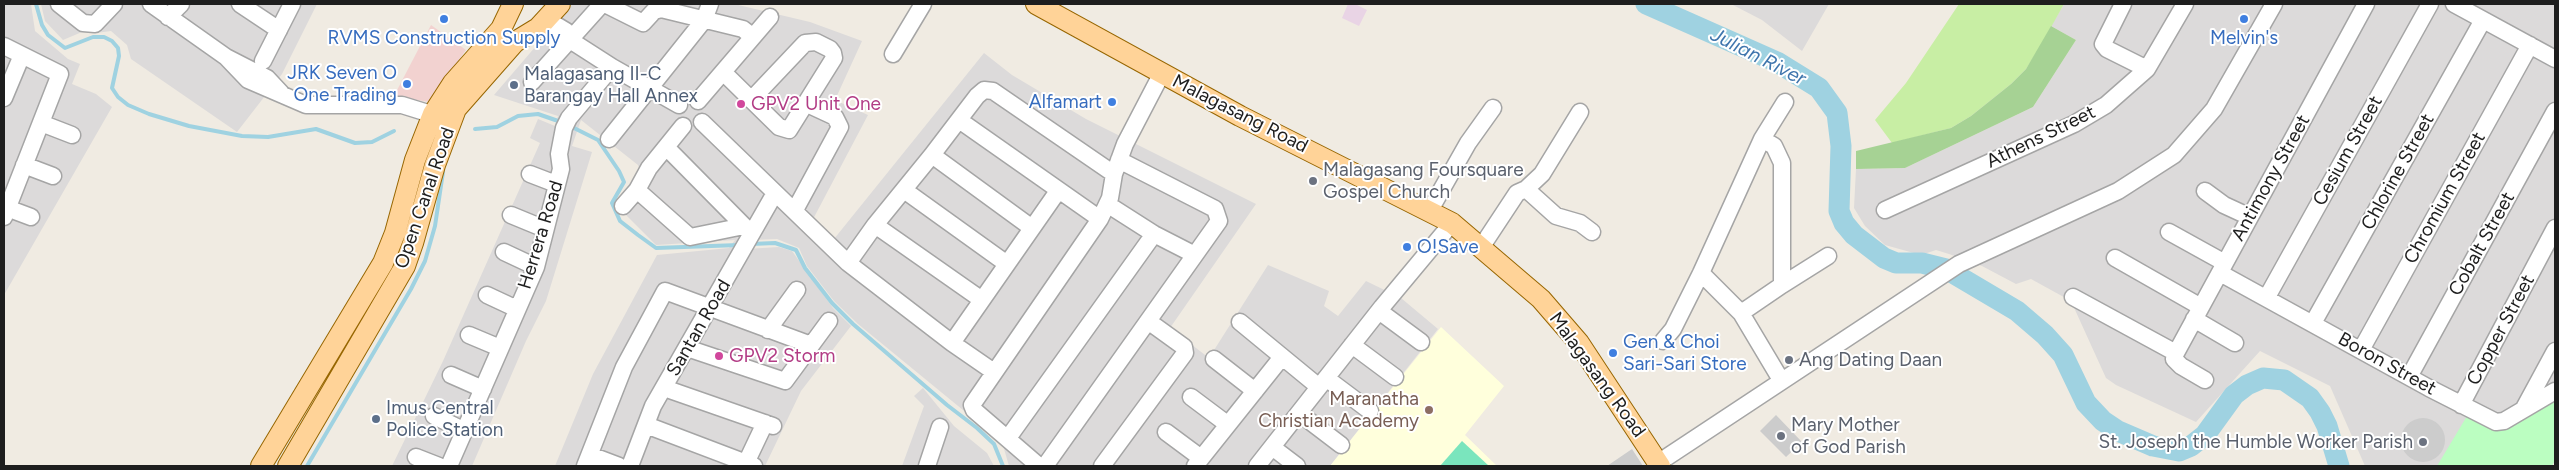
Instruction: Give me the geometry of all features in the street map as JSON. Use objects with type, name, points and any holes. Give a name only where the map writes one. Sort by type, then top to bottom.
[{"type":"main road","name":"Open Canal Road","points":[[288,466],[404,266],[435,165],[442,117],[453,83],[508,35],[513,4]]},
{"type":"main road","points":[[508,35],[528,4]]},
{"type":"main road","points":[[508,35],[543,17],[560,4]]},
{"type":"main road","name":"Malagasang Road","points":[[1036,4],[1240,116],[1430,210],[1452,223],[1482,246],[1541,299],[1579,343],[1659,465]]},
{"type":"main road","name":"Open Canal Road","points":[[261,466],[383,263],[395,232],[415,160],[442,117]]},
{"type":"street","points":[[59,4],[83,23],[95,24],[114,4]]},
{"type":"street","points":[[151,4],[226,57],[257,70],[281,93],[306,105],[402,105],[442,117]]},
{"type":"street","points":[[168,17],[181,4]]},
{"type":"street","points":[[240,4],[279,30]]},
{"type":"street","points":[[263,61],[292,4]]},
{"type":"street","points":[[532,82],[604,4],[643,23],[654,11],[661,10],[743,29],[753,36]]},
{"type":"street","points":[[608,139],[704,20],[710,4]]},
{"type":"street","points":[[893,54],[923,4]]},
{"type":"street","points":[[2123,4],[2103,44],[2107,49],[2147,69]]},
{"type":"street","name":"Athens Street","points":[[1885,210],[2074,124],[2106,105],[2147,69],[2185,4]]},
{"type":"street","points":[[1659,465],[1781,380],[1929,282],[1959,264],[2118,191],[2174,155],[2214,110],[2274,4]]},
{"type":"street","name":"Antimony Street","points":[[2176,353],[2366,4]]},
{"type":"street","name":"Cesium Street","points":[[2267,298],[2430,4]]},
{"type":"street","points":[[2454,4],[2555,60]]},
{"type":"street","points":[[543,17],[557,40],[570,40],[612,68],[679,106]]},
{"type":"street","points":[[698,101],[770,17]]},
{"type":"street","name":"Chlorine Street","points":[[2313,323],[2484,20]]},
{"type":"street","points":[[723,72],[751,100],[784,130],[789,130],[834,58],[830,49],[816,42],[805,43],[751,100]]},
{"type":"street","name":"Chromium Street","points":[[2360,350],[2530,45]]},
{"type":"street","points":[[4,46],[60,74],[6,213],[31,217]]},
{"type":"street","points":[[4,98],[22,55]]},
{"type":"street","name":"Herrera Road","points":[[449,466],[536,267],[561,169],[559,154],[566,123],[612,68]]},
{"type":"street","points":[[1039,466],[973,408],[974,402],[1100,219],[1108,204],[1116,167],[1162,73]]},
{"type":"street","points":[[848,263],[875,225],[977,96],[984,90],[993,90],[1116,167],[1215,209],[1219,221],[1045,466]]},
{"type":"street","points":[[679,106],[690,100],[698,101],[704,108],[702,122]]},
{"type":"street","points":[[1663,342],[1673,329],[1701,273],[1762,139],[1785,102]]},
{"type":"street","points":[[795,210],[840,127],[836,117],[806,104]]},
{"type":"street","points":[[679,106],[678,119],[683,126],[692,128],[702,122]]},
{"type":"street","points":[[1430,210],[1468,143],[1493,108]]},
{"type":"street","name":"Cobalt Street","points":[[2409,377],[2555,111]]},
{"type":"street","points":[[1482,246],[1517,194],[1526,189],[1542,174],[1580,112]]},
{"type":"street","points":[[959,120],[1100,219]]},
{"type":"street","points":[[702,122],[848,263],[952,343],[994,372]]},
{"type":"street","points":[[41,123],[72,135]]},
{"type":"street","points":[[622,206],[637,190],[649,168],[683,126]]},
{"type":"street","points":[[1762,139],[1774,146],[1782,163],[1782,285]]},
{"type":"street","points":[[666,147],[748,233]]},
{"type":"street","points":[[932,155],[1032,228]]},
{"type":"street","points":[[24,165],[53,176]]},
{"type":"street","points":[[530,174],[556,184]]},
{"type":"street","points":[[1526,189],[1556,216],[1580,223],[1592,232]]},
{"type":"street","points":[[637,190],[690,238],[748,233]]},
{"type":"street","points":[[904,190],[1007,264]]},
{"type":"street","points":[[952,343],[1058,191]]},
{"type":"street","points":[[2205,191],[2224,205],[2250,217]]},
{"type":"street","name":"Santan Road","points":[[630,466],[646,425],[664,388],[740,254],[748,233],[775,193]]},
{"type":"street","points":[[1108,204],[1154,234],[1195,255]]},
{"type":"street","points":[[510,215],[545,229]]},
{"type":"street","points":[[1257,466],[1379,310],[1452,223]]},
{"type":"street","points":[[875,225],[982,300]]},
{"type":"street","name":"Copper Street","points":[[2461,405],[2555,228]]},
{"type":"street","name":"Boron Street","points":[[2169,232],[2267,298],[2409,377],[2496,422],[2504,421],[2555,391]]},
{"type":"street","points":[[1008,438],[1154,234]]},
{"type":"street","points":[[504,252],[536,267]]},
{"type":"street","points":[[1741,313],[1828,256]]},
{"type":"street","points":[[2115,258],[2198,313],[2235,343]]},
{"type":"street","points":[[1701,273],[1741,313],[1781,380]]},
{"type":"street","points":[[768,330],[797,290]]},
{"type":"street","points":[[618,466],[588,460],[624,367],[665,291],[811,346]]},
{"type":"street","points":[[487,295],[517,309]]},
{"type":"street","points":[[2074,297],[2176,353],[2174,359],[2181,366],[2205,380]]},
{"type":"street","points":[[1379,310],[1421,342]]},
{"type":"street","points":[[687,348],[785,381],[829,321]]},
{"type":"street","points":[[1102,466],[1185,353],[1184,347],[1148,321]]},
{"type":"street","points":[[1240,322],[1282,357],[1370,411]]},
{"type":"street","points":[[469,334],[500,348]]},
{"type":"street","points":[[1352,345],[1396,377]]},
{"type":"street","points":[[2523,410],[2555,350]]},
{"type":"street","points":[[1166,432],[1198,462],[1282,357]]},
{"type":"street","points":[[1214,359],[1256,391]]},
{"type":"street","points":[[452,375],[483,389]]},
{"type":"street","points":[[646,425],[750,465],[769,424],[664,388]]},
{"type":"street","points":[[1191,397],[1227,424]]},
{"type":"street","points":[[1299,413],[1342,445]]},
{"type":"street","points":[[434,416],[465,431]]},
{"type":"street","points":[[927,466],[940,427]]},
{"type":"street","points":[[1272,447],[1297,466]]},
{"type":"street","points":[[416,457],[439,466]]},
{"type":"shaded area","points":[[4,4],[31,4],[35,31],[68,59],[80,64],[72,84],[96,94],[112,107],[4,295]]},
{"type":"shaded area","points":[[41,4],[317,4],[282,74],[237,132],[131,59],[127,45],[111,31],[96,33],[89,29],[63,40],[45,21]]},
{"type":"shaded area","points":[[572,4],[734,4],[810,22],[862,41],[835,100],[868,115],[811,223],[834,239],[984,53],[1012,75],[1086,119],[1256,204],[1170,328],[1209,358],[1268,265],[1329,291],[1324,306],[1338,316],[1366,281],[1401,298],[1438,329],[1330,466],[1009,466],[1002,442],[858,324],[834,301],[807,266],[799,248],[777,239],[751,240],[746,249],[779,247],[792,251],[833,308],[851,326],[801,391],[765,466],[555,466],[593,374],[657,255],[729,248],[735,240],[656,245],[615,204],[640,171],[638,165],[581,120],[572,146],[592,152],[546,301],[526,341],[472,466],[392,466],[443,361],[540,143],[530,138],[538,119],[555,126],[558,116],[494,95]]},
{"type":"shaded area","points":[[1348,4],[1355,4],[1367,10],[1359,26],[1342,18]]},
{"type":"shaded area","points":[[1731,4],[1829,4],[1802,51],[1762,20]]},
{"type":"shaded area","points":[[2064,4],[2555,4],[2555,460],[2552,466],[2365,466],[2330,386],[2260,351],[2196,422],[2116,385],[2106,378],[2071,301],[2031,279],[2016,284],[1982,266],[1936,250],[1921,255],[1885,245],[1865,226],[1854,208],[1856,169],[1905,168],[2033,107],[2076,40],[2051,26]]},
{"type":"shaded area","points":[[431,25],[466,50],[429,102],[394,96]]},
{"type":"shaded area","name":"Maranatha Christian Academy","points":[[1441,327],[1504,386],[1465,435],[1497,466],[1330,466]]},
{"type":"shaded area","points":[[923,388],[954,426],[987,453],[994,466],[902,466],[924,406],[914,396]]},
{"type":"shaded area","name":"Mary Mother of God Parish","points":[[1776,415],[1802,442],[1786,457],[1760,431]]},
{"type":"shaded area","name":"St. Joseph the Humble Worker Parish","points":[[2419,418],[2427,418],[2439,424],[2445,440],[2439,456],[2427,462],[2419,462],[2407,456],[2401,444],[2401,436],[2407,424]]},
{"type":"shaded area","points":[[1632,449],[1643,466],[1607,466]]},
{"type":"green space","points":[[1959,4],[2064,4],[2026,69],[2011,84],[1971,116],[1951,128],[1892,143],[1875,120],[1906,83]]},
{"type":"green space","points":[[2051,26],[2076,40],[2033,107],[1905,168],[1856,169],[1856,151],[1951,128],[1971,116],[2011,84],[2026,69]]},
{"type":"green space","points":[[2555,392],[2555,460],[2552,466],[2437,466],[2470,411],[2486,420]]},
{"type":"green space","points":[[1462,441],[1489,466],[1440,466]]},
{"type":"waterway","points":[[36,4],[42,25],[48,35],[65,48],[93,37],[104,37],[112,41],[118,48],[119,56],[112,88],[118,97],[128,105],[149,114],[189,126],[242,136],[268,137],[316,129],[355,143],[372,142],[394,131]]},
{"type":"waterway","name":"Julian River","points":[[1646,4],[1777,62],[1819,88],[1837,113],[1841,146],[1839,211],[1844,223],[1854,235],[1884,258],[1896,263],[1922,263],[1946,269],[2017,311],[2045,335],[2063,355],[2086,403],[2103,421],[2118,431],[2153,446],[2179,451],[2191,446],[2205,435],[2234,395],[2247,385],[2263,378],[2284,380],[2310,398],[2320,412],[2327,426],[2339,466]]},
{"type":"waterway","points":[[475,129],[497,127],[518,116],[538,114],[561,122]]},
{"type":"waterway","points":[[570,126],[598,140],[619,171],[624,182],[612,203],[620,221],[656,248],[739,245]]},
{"type":"waterway","points":[[307,466],[411,289],[425,261],[435,226],[443,172]]},
{"type":"waterway","points":[[751,244],[775,243],[796,250],[805,268],[832,303],[853,324],[994,444],[1003,466]]},
{"type":"place","name":"RVMS Construction Supply","points":[[444,19]]},
{"type":"place","name":"Melvin's","points":[[2244,19]]},
{"type":"place","name":"JRK Seven O One Trading","points":[[407,84]]},
{"type":"place","name":"Malagasang II-C Barangay Hall Annex","points":[[514,85]]},
{"type":"place","name":"Alfamart","points":[[1112,102]]},
{"type":"place","name":"GPV2 Unit One","points":[[741,104]]},
{"type":"place","name":"Malagasang Foursquare Gospel Church","points":[[1313,181]]},
{"type":"place","name":"O!Save","points":[[1407,247]]},
{"type":"place","name":"Gen & Choi Sari-Sari Store","points":[[1613,353]]},
{"type":"place","name":"GPV2 Storm","points":[[719,356]]},
{"type":"place","name":"Ang Dating Daan","points":[[1789,360]]},
{"type":"place","name":"Maranatha Christian Academy","points":[[1429,410]]},
{"type":"place","name":"Imus Central Police Station","points":[[376,419]]},
{"type":"place","name":"Mary Mother of God Parish","points":[[1781,436]]},
{"type":"place","name":"St. Joseph the Humble Worker Parish","points":[[2423,442]]}]
